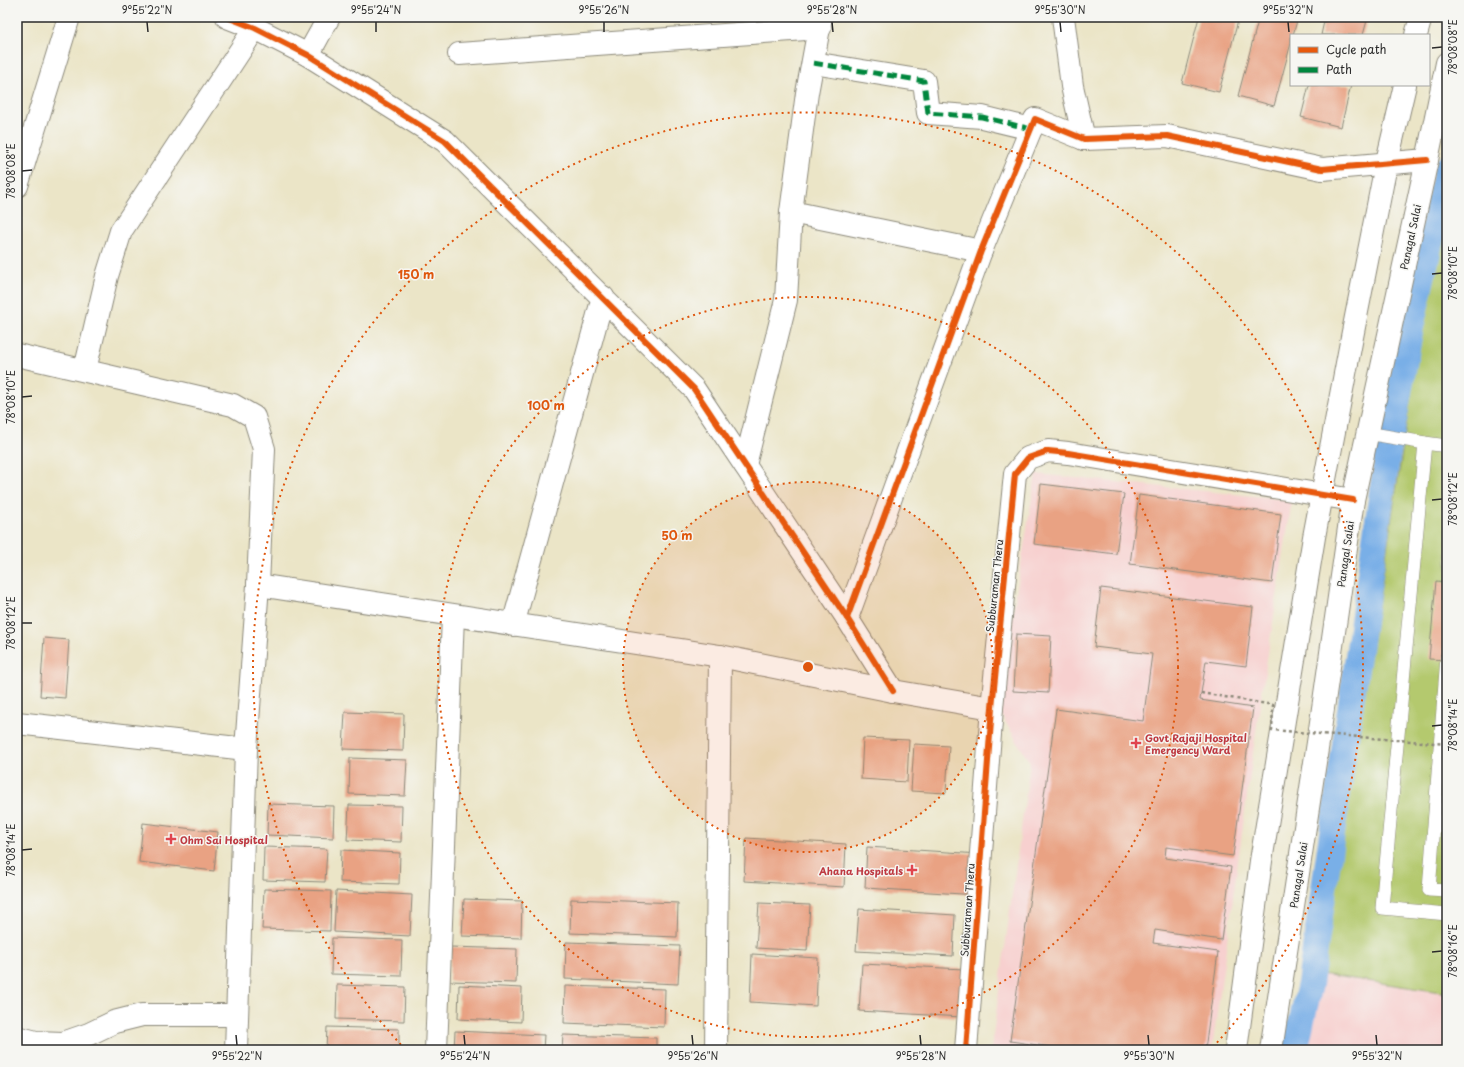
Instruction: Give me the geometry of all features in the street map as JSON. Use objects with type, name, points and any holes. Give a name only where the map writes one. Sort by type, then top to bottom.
[{"type":"street","points":[[17,186],[69,17]]},
{"type":"street","points":[[227,17],[255,28],[308,55],[444,141],[604,297],[694,388],[847,618],[893,691]]},
{"type":"street","points":[[308,55],[330,17]]},
{"type":"street","points":[[1063,17],[1072,86],[1084,139]]},
{"type":"street","points":[[1416,34],[1420,17]]},
{"type":"street","points":[[459,54],[820,23],[807,93],[792,212],[786,300],[745,465]]},
{"type":"street","points":[[85,370],[107,276],[121,231],[255,28]]},
{"type":"street","points":[[813,63],[924,82],[928,113],[982,117],[1031,129]]},
{"type":"street","name":"Panagal Salai","points":[[1271,1050],[1353,500],[1374,434],[1447,63]]},
{"type":"street","points":[[1236,1050],[1261,861],[1322,495],[1386,164],[1405,86]]},
{"type":"street","points":[[847,618],[981,251],[1035,119],[1084,139],[1167,136],[1322,169],[1427,160]]},
{"type":"street","points":[[792,212],[981,251]]},
{"type":"street","points":[[513,625],[604,297]]},
{"type":"street","points":[[17,355],[233,404],[254,417],[264,449],[258,585],[246,749],[236,1050]]},
{"type":"street","name":"Subburaman Theru","points":[[966,1050],[992,708],[1016,474],[1028,458],[1048,451],[1353,500]]},
{"type":"street","points":[[258,585],[720,656],[893,691],[992,708]]},
{"type":"street","points":[[436,1050],[453,616]]},
{"type":"street","points":[[716,1050],[720,656]]},
{"type":"street","points":[[17,723],[246,749]]},
{"type":"street","points":[[17,1037],[36,1042],[63,1043],[89,1034],[114,1022],[142,1015],[237,1015]]},
{"type":"lane","points":[[1374,434],[1447,446]]},
{"type":"lane","points":[[1425,443],[1382,908],[1447,914]]},
{"type":"lane","points":[[1447,657],[1429,890],[1447,891]]},
{"type":"path","points":[[1201,693],[1273,705],[1272,730],[1447,744]]},
{"type":"shaded area","name":"Govt Rajaji Hospital Emergency Ward","points":[[1036,474],[1292,500],[1257,724],[1212,1050],[991,1050],[1030,763],[997,708]]},
{"type":"shaded area","points":[[1321,974],[1447,993],[1447,1050],[1303,1050]]},
{"type":"green space","points":[[1447,212],[1447,993],[1321,974],[1418,349]]},
{"type":"building","points":[[1199,17],[1239,17],[1219,92],[1182,83]]},
{"type":"building","points":[[1259,17],[1298,17],[1293,34],[1290,34],[1290,47],[1274,106],[1238,96]]},
{"type":"building","points":[[1325,17],[1368,17],[1363,34],[1321,34]]},
{"type":"building","points":[[1309,86],[1351,86],[1341,127],[1301,117]]},
{"type":"building","points":[[1041,484],[1124,494],[1116,554],[1034,544]]},
{"type":"building","points":[[1139,495],[1281,514],[1272,583],[1130,564]]},
{"type":"building","points":[[1436,581],[1447,582],[1447,660],[1429,659]]},
{"type":"building","points":[[1101,588],[1253,607],[1246,666],[1206,661],[1200,700],[1253,708],[1233,856],[1166,847],[1165,858],[1231,867],[1221,940],[1155,930],[1153,943],[1218,952],[1205,1050],[1073,1050],[1010,1041],[1056,709],[1143,721],[1152,654],[1094,647]]},
{"type":"building","points":[[1016,634],[1051,636],[1048,693],[1013,691]]},
{"type":"building","points":[[44,638],[69,640],[65,698],[40,696]]},
{"type":"building","points":[[345,712],[404,714],[403,751],[343,749]]},
{"type":"building","points":[[863,738],[909,740],[907,782],[861,779]]},
{"type":"building","points":[[914,744],[949,746],[946,793],[911,791]]},
{"type":"building","points":[[350,758],[407,760],[405,796],[349,794]]},
{"type":"building","points":[[268,804],[334,806],[333,838],[267,835]]},
{"type":"building","points":[[349,805],[402,806],[401,842],[347,840]]},
{"type":"building","points":[[143,823],[218,832],[214,871],[139,862]]},
{"type":"building","points":[[746,838],[846,844],[844,887],[744,881]]},
{"type":"building","points":[[264,847],[327,849],[325,882],[263,880]]},
{"type":"building","points":[[867,847],[980,854],[978,895],[865,888]]},
{"type":"building","points":[[341,850],[400,853],[399,884],[340,882]]},
{"type":"building","points":[[264,889],[331,891],[330,931],[262,929]]},
{"type":"building","points":[[336,891],[412,895],[410,936],[334,932]]},
{"type":"building","points":[[464,899],[522,901],[521,938],[462,936]]},
{"type":"building","points":[[571,899],[678,903],[677,937],[570,933]]},
{"type":"building","points":[[759,903],[810,905],[807,951],[756,948]]},
{"type":"building","points":[[859,909],[955,915],[953,956],[856,951]]},
{"type":"building","points":[[332,938],[402,940],[401,976],[331,974]]},
{"type":"building","points":[[566,942],[680,946],[678,984],[565,979]]},
{"type":"building","points":[[451,947],[517,949],[516,983],[449,981]]},
{"type":"building","points":[[752,954],[818,958],[816,1006],[750,1002]]},
{"type":"building","points":[[862,964],[964,969],[962,1017],[859,1011]]},
{"type":"building","points":[[337,985],[405,987],[404,1021],[336,1019]]},
{"type":"building","points":[[459,985],[522,988],[521,1022],[458,1019]]},
{"type":"building","points":[[565,986],[665,989],[664,1027],[564,1023]]},
{"type":"building","points":[[327,1027],[399,1029],[399,1050],[326,1050]]},
{"type":"building","points":[[455,1031],[544,1035],[543,1050],[454,1050]]},
{"type":"building","points":[[563,1035],[656,1038],[656,1050],[562,1050]]},
{"type":"waterway","points":[[1295,1050],[1310,984],[1387,458],[1411,327],[1447,168]]},
{"type":"marked path","points":[[813,63],[924,81],[928,113],[982,117],[1031,129]]},
{"type":"cycle path","points":[[227,17],[255,28],[308,55],[445,141],[694,389],[847,618],[893,691]]},
{"type":"cycle path","points":[[847,618],[981,251],[1035,119],[1084,139],[1167,136],[1322,169],[1427,160]]},
{"type":"cycle path","points":[[966,1050],[992,708],[1015,474],[1028,458],[1048,451],[1353,500]]},
{"type":"place","name":"Govt Rajaji Hospital Emergency Ward","points":[[1136,743]]},
{"type":"place","name":"Ohm Sai Hospital","points":[[171,839]]},
{"type":"place","name":"Ahana Hospitals","points":[[912,870]]}]
